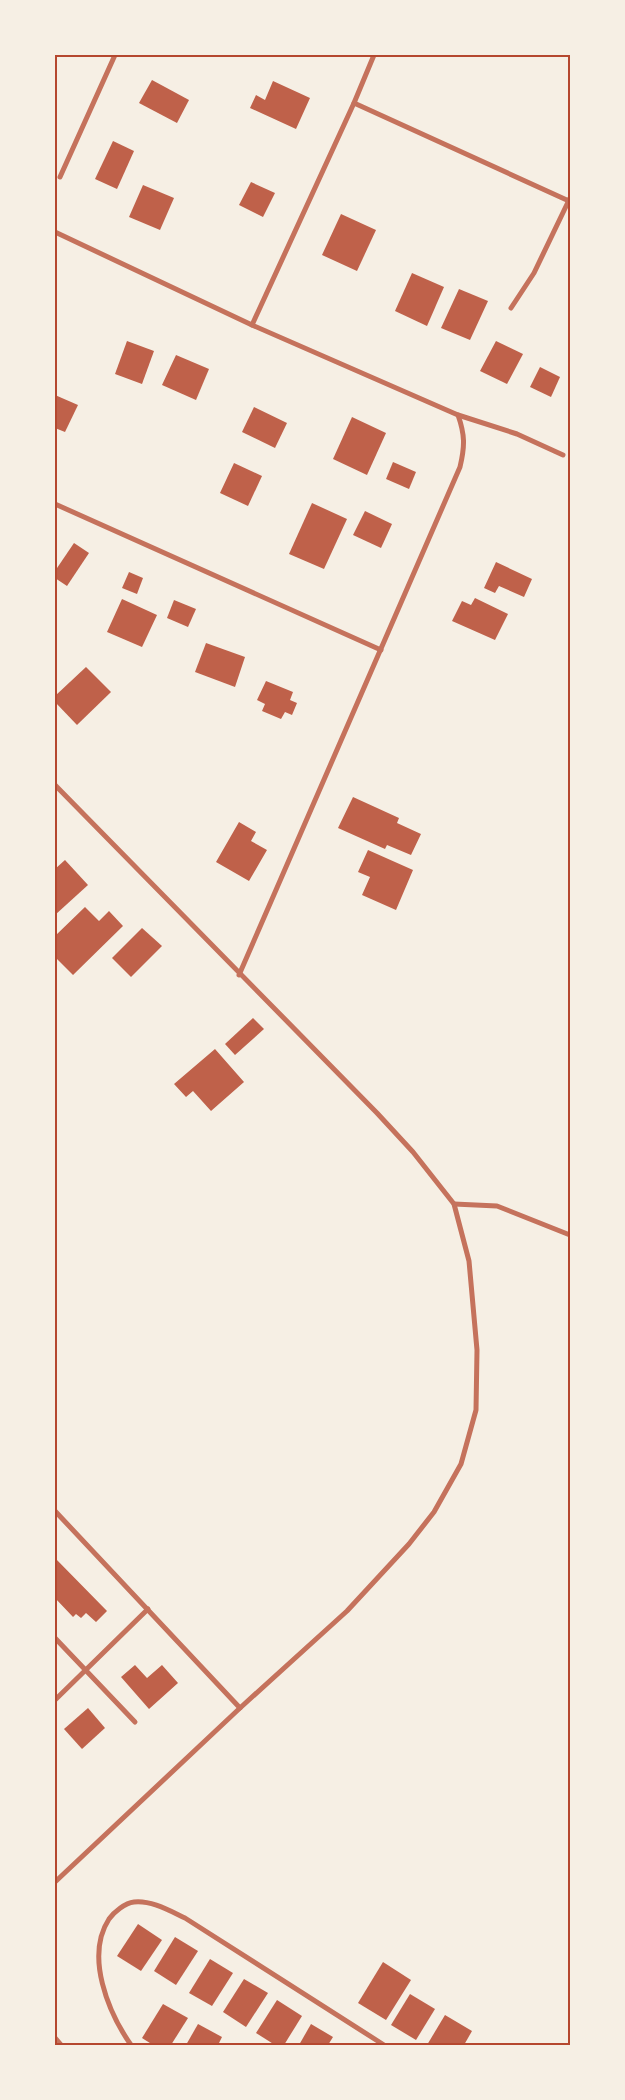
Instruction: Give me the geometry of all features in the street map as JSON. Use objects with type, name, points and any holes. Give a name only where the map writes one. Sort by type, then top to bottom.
[{"type":"street","points":[[60,177],[115,55]]},
{"type":"street","points":[[252,325],[354,103],[374,55]]},
{"type":"street","points":[[354,103],[569,200],[534,272],[511,308]]},
{"type":"street","points":[[55,232],[252,325],[458,415],[517,434],[563,455]]},
{"type":"street","points":[[239,975],[460,467],[465,443],[458,415]]},
{"type":"street","points":[[55,504],[381,650]]},
{"type":"street","points":[[55,785],[239,975],[383,1119],[413,1152],[454,1204],[469,1261],[477,1350],[476,1410],[461,1464],[434,1512],[409,1544],[347,1611],[240,1708],[55,1882]]},
{"type":"street","points":[[454,1204],[497,1206],[570,1235]]},
{"type":"street","points":[[55,1511],[240,1708]]},
{"type":"street","points":[[55,1700],[148,1609]]},
{"type":"street","points":[[55,1638],[136,1722]]},
{"type":"street","points":[[131,2045],[109,2007],[103,1986],[99,1949],[103,1929],[114,1912],[133,1902],[156,1905],[185,1918],[384,2045]]},
{"type":"street","points":[[55,2038],[60,2045]]},
{"type":"building","points":[[152,80],[189,100],[177,123],[139,103]]},
{"type":"building","points":[[273,81],[310,98],[296,129],[250,108],[256,95],[265,100]]},
{"type":"building","points":[[113,141],[134,151],[117,189],[95,179]]},
{"type":"building","points":[[251,182],[275,193],[263,217],[239,205]]},
{"type":"building","points":[[143,185],[174,198],[160,230],[129,217]]},
{"type":"building","points":[[341,214],[376,230],[357,271],[322,255]]},
{"type":"building","points":[[412,273],[444,287],[427,326],[395,311]]},
{"type":"building","points":[[459,289],[488,301],[470,340],[441,328]]},
{"type":"building","points":[[127,341],[154,351],[142,384],[115,374]]},
{"type":"building","points":[[496,341],[523,354],[507,384],[480,371]]},
{"type":"building","points":[[176,355],[209,369],[196,400],[162,385]]},
{"type":"building","points":[[540,367],[560,377],[551,397],[530,387]]},
{"type":"building","points":[[55,395],[78,405],[65,432],[55,428]]},
{"type":"building","points":[[254,407],[287,423],[275,448],[242,432]]},
{"type":"building","points":[[352,417],[386,433],[367,475],[333,459]]},
{"type":"building","points":[[393,462],[416,472],[409,489],[386,479]]},
{"type":"building","points":[[234,463],[262,476],[248,506],[220,493]]},
{"type":"building","points":[[312,503],[347,519],[324,569],[289,554]]},
{"type":"building","points":[[365,511],[392,524],[381,548],[353,535]]},
{"type":"building","points":[[74,543],[89,553],[67,586],[55,578],[55,571]]},
{"type":"building","points":[[496,562],[532,579],[524,597],[499,586],[495,593],[484,588]]},
{"type":"building","points":[[129,572],[143,578],[137,594],[122,588]]},
{"type":"building","points":[[475,598],[508,614],[495,640],[452,621],[462,601],[471,605]]},
{"type":"building","points":[[122,599],[157,615],[142,647],[107,632]]},
{"type":"building","points":[[174,600],[196,609],[188,627],[167,618]]},
{"type":"building","points":[[206,643],[245,657],[235,687],[195,672]]},
{"type":"building","points":[[86,667],[111,692],[77,725],[55,702],[55,696]]},
{"type":"building","points":[[266,681],[293,692],[290,700],[297,703],[292,715],[285,712],[281,719],[262,711],[265,704],[257,700]]},
{"type":"building","points":[[353,797],[399,818],[397,823],[421,834],[411,855],[387,845],[385,849],[338,828]]},
{"type":"building","points":[[239,822],[256,832],[251,841],[267,850],[249,881],[216,862]]},
{"type":"building","points":[[368,850],[413,870],[396,910],[362,895],[370,877],[358,872]]},
{"type":"building","points":[[65,860],[88,885],[55,915],[55,869]]},
{"type":"building","points":[[85,907],[99,921],[109,911],[123,926],[73,975],[55,957],[55,936]]},
{"type":"building","points":[[142,928],[162,946],[131,977],[112,958]]},
{"type":"building","points":[[253,1018],[264,1029],[235,1055],[225,1044]]},
{"type":"building","points":[[215,1049],[244,1082],[211,1111],[193,1091],[186,1097],[174,1084]]},
{"type":"building","points":[[55,1558],[107,1611],[96,1622],[86,1613],[81,1618],[76,1614],[73,1617],[55,1598]]},
{"type":"building","points":[[135,1665],[147,1678],[162,1665],[178,1683],[149,1709],[121,1677]]},
{"type":"building","points":[[88,1708],[105,1728],[82,1749],[64,1729]]},
{"type":"building","points":[[138,1924],[162,1940],[141,1971],[117,1956]]},
{"type":"building","points":[[175,1937],[198,1951],[176,1985],[154,1971]]},
{"type":"building","points":[[210,1959],[233,1973],[212,2006],[189,1993]]},
{"type":"building","points":[[383,1962],[411,1980],[386,2020],[358,2003]]},
{"type":"building","points":[[244,1979],[268,1993],[246,2027],[223,2012]]},
{"type":"building","points":[[410,1994],[435,2009],[416,2040],[391,2025]]},
{"type":"building","points":[[277,2000],[302,2016],[284,2045],[275,2045],[256,2033]]},
{"type":"building","points":[[163,2004],[188,2018],[171,2045],[153,2045],[142,2038]]},
{"type":"building","points":[[445,2015],[472,2031],[464,2045],[427,2045]]},
{"type":"building","points":[[198,2024],[222,2037],[218,2045],[186,2045]]},
{"type":"building","points":[[311,2024],[333,2037],[328,2045],[299,2045]]}]
